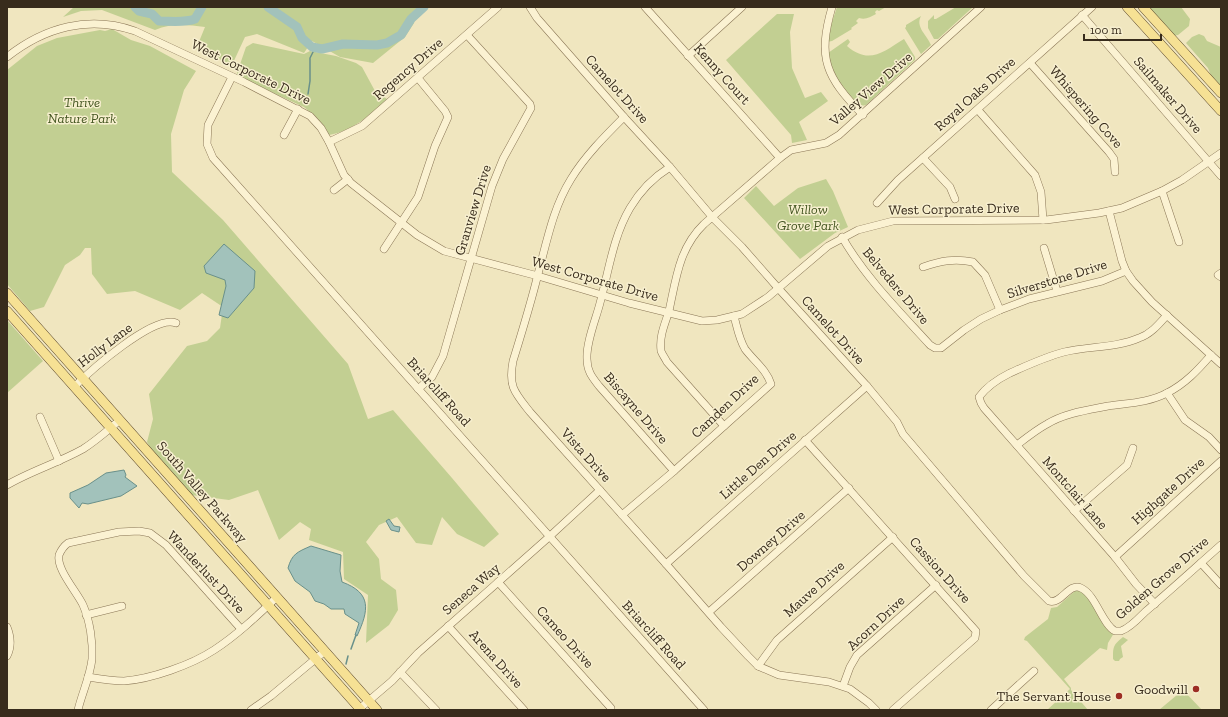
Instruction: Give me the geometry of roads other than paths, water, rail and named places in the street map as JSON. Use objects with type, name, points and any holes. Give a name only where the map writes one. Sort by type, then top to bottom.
[{"type":"main road","points":[[1127,7],[1221,111]]},
{"type":"main road","points":[[1144,7],[1221,93]]},
{"type":"main road","points":[[1168,53],[1177,44]]},
{"type":"main road","name":"South Valley Parkway","points":[[7,293],[377,710]]},
{"type":"main road","name":"South Valley Parkway","points":[[7,311],[316,658],[360,710]]},
{"type":"street","name":"Regency Drive","points":[[329,142],[362,126],[498,7]]},
{"type":"street","name":"Camelot Drive","points":[[530,7],[537,18],[670,166],[713,218],[742,247],[866,386],[897,422],[903,434],[1024,576],[1052,602],[1056,601],[1077,586],[1082,588],[1090,596],[1110,626],[1116,631],[1121,631]]},
{"type":"street","name":"Kenny Court","points":[[645,7],[780,158]]},
{"type":"street","points":[[688,56],[742,7]]},
{"type":"street","points":[[832,7],[825,40],[826,65],[832,78],[843,93],[863,115]]},
{"type":"street","name":"Valley View Drive","points":[[724,426],[667,362],[661,352],[661,336],[668,313],[675,279],[686,248],[695,232],[791,150],[826,143],[839,135],[863,115],[980,7]]},
{"type":"street","name":"Royal Oaks Drive","points":[[877,203],[898,180],[1092,7]]},
{"type":"street","name":"Sailmaker Drive","points":[[1082,15],[1220,174]]},
{"type":"street","name":"West Corporate Drive","points":[[7,57],[19,47],[32,40],[80,24],[107,24],[123,26],[135,30],[310,116],[317,123],[329,142],[340,167],[348,179],[417,235],[444,251],[702,321],[717,320],[742,314],[754,307],[768,297],[823,249],[842,237],[858,230],[893,221],[1043,220],[1067,218],[1109,211],[1133,204],[1162,191],[1221,153]]},
{"type":"street","name":"Granview Drive","points":[[418,389],[432,377],[443,356],[472,259],[484,211],[495,179],[503,159],[531,108],[530,104],[467,35]]},
{"type":"street","name":"Whispering Cove","points":[[1030,63],[1112,156],[1114,159],[1115,172]]},
{"type":"street","name":"Briarcliff Road","points":[[232,77],[208,125],[207,144],[213,158],[704,710]]},
{"type":"street","points":[[384,249],[389,239],[418,197],[428,165],[448,117],[445,111],[418,78]]},
{"type":"street","points":[[284,135],[298,109]]},
{"type":"street","points":[[978,110],[1035,175],[1041,192],[1043,220]]},
{"type":"street","name":"Vista Drive","points":[[624,116],[590,153],[571,178],[563,192],[546,238],[538,276],[513,361],[511,374],[513,389],[530,412],[758,666],[779,675],[829,682],[843,686],[850,689],[876,710]]},
{"type":"street","points":[[923,158],[950,187],[954,199]]},
{"type":"street","name":"Biscayne Drive","points":[[670,166],[647,185],[638,196],[625,218],[614,246],[588,347],[587,358],[589,374],[674,471]]},
{"type":"street","points":[[334,190],[348,179]]},
{"type":"street","points":[[1162,191],[1179,242]]},
{"type":"street","points":[[1109,211],[1126,271],[1143,293],[1221,364]]},
{"type":"street","name":"Belvedere Drive","points":[[842,237],[857,261],[881,290],[930,345],[935,348]]},
{"type":"street","points":[[1044,248],[1057,291]]},
{"type":"street","points":[[923,267],[941,261],[957,260],[973,262],[985,275],[1000,310]]},
{"type":"street","name":"Silverstone Drive","points":[[935,348],[941,348],[981,319],[1000,310],[1029,299],[1057,291],[1102,281],[1126,271]]},
{"type":"street","name":"Montclair Lane","points":[[1155,604],[984,408],[980,403],[979,397],[984,389],[1002,377],[1034,362],[1064,352],[1108,346],[1140,338],[1168,315]]},
{"type":"street","name":"Camden Drive","points":[[622,515],[674,471],[771,384],[768,376],[742,343],[734,316]]},
{"type":"street","name":"Holly Lane","points":[[74,387],[112,353],[132,339],[162,324],[172,322],[176,323]]},
{"type":"street","points":[[1017,445],[1036,430],[1048,423],[1071,414],[1109,406],[1146,401],[1167,393],[1186,381],[1211,355]]},
{"type":"street","name":"Little Den Drive","points":[[666,564],[866,386]]},
{"type":"street","points":[[1167,393],[1185,420],[1209,437],[1221,450]]},
{"type":"street","points":[[40,417],[59,460]]},
{"type":"street","points":[[7,485],[84,448],[120,420]]},
{"type":"street","name":"Cassion Drive","points":[[805,440],[976,631],[975,638],[893,710]]},
{"type":"street","points":[[1074,510],[1127,465],[1133,448]]},
{"type":"street","name":"Highgate Drive","points":[[1115,557],[1221,461]]},
{"type":"street","name":"Downey Drive","points":[[709,612],[849,488]]},
{"type":"street","name":"Seneca Way","points":[[360,710],[418,653],[550,537],[600,490]]},
{"type":"street","name":"Wanderlust Drive","points":[[78,710],[92,659],[91,634],[83,605],[60,565],[59,555],[68,543],[119,532],[150,533],[166,544],[241,629]]},
{"type":"street","name":"Mauve Drive","points":[[758,666],[777,640],[893,537]]},
{"type":"street","name":"Golden Grove Drive","points":[[1121,631],[1155,604],[1221,545]]},
{"type":"street","points":[[1201,563],[1221,585]]},
{"type":"street","name":"Cameo Drive","points":[[498,582],[611,708],[611,710]]},
{"type":"street","name":"Acorn Drive","points":[[843,686],[850,667],[857,655],[936,585]]},
{"type":"street","points":[[88,677],[124,681],[137,679],[176,668],[202,657],[215,650],[277,597]]},
{"type":"street","points":[[86,615],[122,606]]},
{"type":"street","name":"Arena Drive","points":[[448,626],[524,710]]},
{"type":"street","points":[[7,627],[11,645],[7,656]]},
{"type":"street","points":[[251,710],[271,696],[325,651]]},
{"type":"street","points":[[991,710],[1034,671]]},
{"type":"street","points":[[400,672],[436,710]]},
{"type":"water","points":[[224,244],[255,271],[254,288],[228,318],[219,315],[226,286],[225,280],[206,273],[204,266]]},
{"type":"water","points":[[124,470],[126,475],[125,477],[137,486],[121,496],[88,504],[82,503],[79,508],[70,498],[70,493],[88,485],[106,473]]},
{"type":"water","points":[[389,519],[394,526],[400,527],[399,532],[391,530],[386,521]]},
{"type":"water","points":[[311,546],[341,555],[340,571],[342,582],[359,591],[363,597],[365,603],[364,618],[357,636],[355,635],[359,623],[345,614],[344,609],[331,609],[324,604],[315,601],[310,592],[295,581],[288,568],[293,556]]},
{"type":"waterway","points":[[135,7],[139,11],[152,14],[159,21],[177,22],[195,19],[202,7]]},
{"type":"waterway","points":[[268,7],[297,27],[302,38],[312,47],[322,49],[343,44],[377,45],[387,43],[401,35],[411,19],[424,7]]},
{"type":"waterway","points":[[308,94],[310,81],[310,58],[315,48]]},
{"type":"waterway","points":[[351,649],[356,635]]},
{"type":"waterway","points":[[346,664],[348,656]]},
{"type":"place","name":"Goodwill","points":[[1196,689]]},
{"type":"place","name":"The Servant House","points":[[1119,696]]},
{"type":"park label","name":"Thrive Nature Park","points":[[82,110]]},
{"type":"park label","name":"Willow Grove Park","points":[[808,218]]}]
